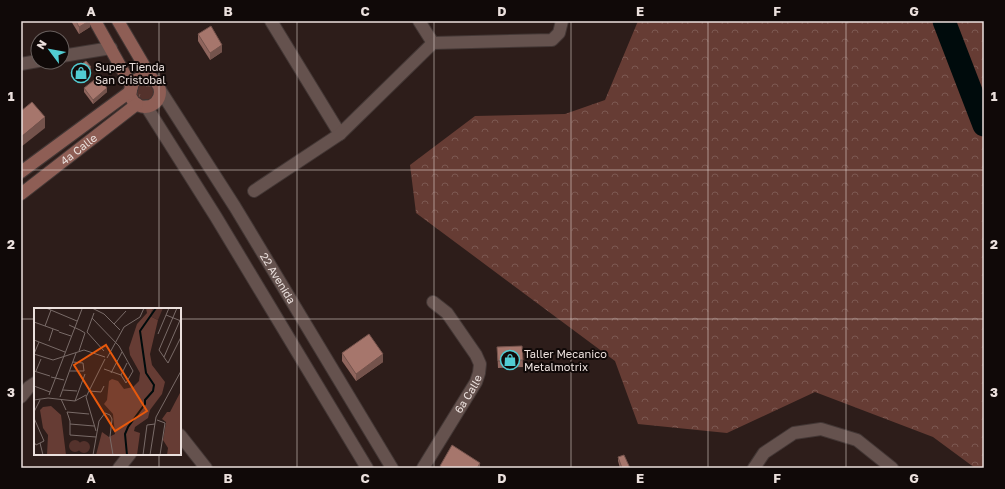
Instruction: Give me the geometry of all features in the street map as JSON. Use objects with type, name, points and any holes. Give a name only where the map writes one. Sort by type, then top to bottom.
[{"type":"main road","points":[[95,21],[131,89]]},
{"type":"main road","points":[[118,21],[152,78],[156,81],[160,90],[160,95],[155,103],[141,105],[131,96],[131,89],[134,82],[142,77],[152,78]]},
{"type":"main road","name":"4a Calle","points":[[21,172],[131,89]]},
{"type":"main road","name":"4a Calle","points":[[21,194],[141,105]]},
{"type":"street","points":[[271,21],[340,134]]},
{"type":"street","points":[[419,21],[432,42]]},
{"type":"street","points":[[254,191],[340,134],[432,42],[552,40],[559,33],[562,21]]},
{"type":"street","points":[[70,55],[110,48]]},
{"type":"street","name":"22 Avenida","points":[[160,90],[236,207],[392,468]]},
{"type":"street","name":"22 Avenida","points":[[141,105],[216,217],[367,468]]},
{"type":"street","points":[[216,217],[236,207]]},
{"type":"street","name":"6a Calle","points":[[423,468],[476,382],[480,364],[476,355],[447,313],[433,302]]},
{"type":"street","points":[[21,397],[29,387],[34,384]]},
{"type":"street","points":[[754,468],[764,453],[794,433],[821,429],[858,440],[892,468]]},
{"type":"street","points":[[181,436],[206,468]]},
{"type":"street","points":[[119,468],[129,455]]},
{"type":"green space","points":[[638,21],[984,21],[984,468],[975,468],[933,437],[815,392],[727,433],[638,424],[615,361],[416,213],[410,165],[475,116],[565,114],[605,100]]},
{"type":"green space","points":[[145,83],[151,86],[154,92],[151,98],[145,101],[139,98],[136,92],[139,86]]},
{"type":"building","points":[[76,21],[89,21],[79,27]]},
{"type":"building","points":[[211,26],[222,45],[210,53],[198,34]]},
{"type":"building","points":[[86,61],[91,67],[76,79],[71,72]]},
{"type":"building","points":[[98,77],[107,88],[93,100],[84,88]]},
{"type":"building","points":[[32,102],[45,117],[21,137],[21,111]]},
{"type":"building","points":[[369,334],[383,354],[356,374],[342,353]]},
{"type":"building","points":[[522,346],[523,360],[498,361],[497,347]]},
{"type":"building","points":[[452,445],[480,463],[477,468],[443,468],[440,466]]},
{"type":"building","points":[[624,455],[630,468],[622,468],[618,457]]},
{"type":"waterway","points":[[944,21],[984,125]]},
{"type":"place","name":"Super Tienda San Cristobal","points":[[81,73]]},
{"type":"place","name":"Taller Mecanico Metalmotrix","points":[[510,360]]}]
